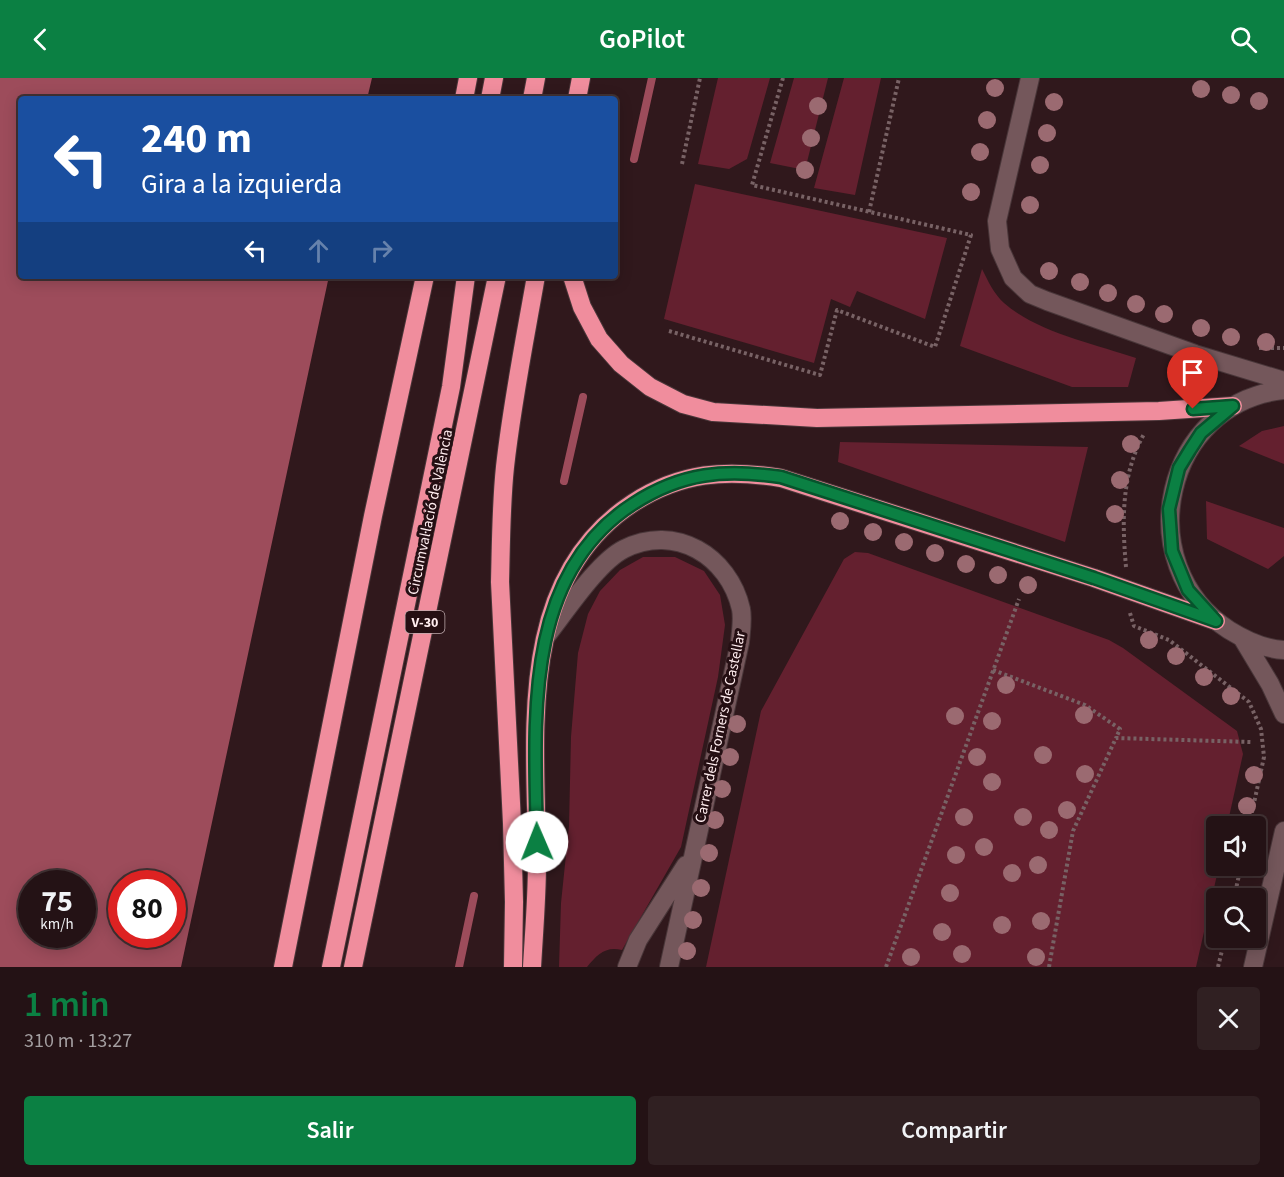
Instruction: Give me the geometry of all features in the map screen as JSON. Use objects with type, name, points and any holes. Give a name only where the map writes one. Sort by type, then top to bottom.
[{"type":"highway","points":[[465,96],[468,78]]},
{"type":"highway","points":[[491,96],[494,78]]},
{"type":"highway","points":[[533,96],[536,78]]},
{"type":"highway","points":[[578,96],[581,78]]},
{"type":"highway","points":[[283,967],[371,528],[424,279]]},
{"type":"highway","points":[[331,967],[451,387],[466,279]]},
{"type":"highway","name":"Circumval·lació de València","points":[[353,967],[496,279]]},
{"type":"highway","points":[[513,967],[514,879],[500,592],[501,530],[505,467],[513,405],[535,279]]},
{"type":"highway","points":[[573,279],[582,307],[599,339],[621,364],[650,387],[683,404],[713,412],[817,418],[1159,411],[1233,406]]},
{"type":"highway","points":[[532,967],[537,864],[534,728],[538,678],[556,597],[573,563],[594,536],[619,513],[651,492],[674,482],[722,473],[747,472],[781,477],[1083,574],[1216,621]]},
{"type":"street","points":[[1030,78],[997,221],[1000,249],[1013,278],[1030,294],[1047,301],[1194,354],[1284,381]]},
{"type":"street","points":[[1284,390],[1268,391],[1233,406],[1201,433],[1179,468],[1169,509],[1172,551],[1188,590],[1216,621],[1243,639],[1276,650],[1284,650]]},
{"type":"street","name":"Carrer dels Forners de Castellar","points":[[547,635],[595,573],[623,550],[643,542],[665,540],[694,548],[710,556],[729,578],[735,589],[742,612],[740,642],[669,967]]},
{"type":"street","points":[[1243,639],[1270,684],[1284,714]]},
{"type":"street","points":[[1253,967],[1284,831]]},
{"type":"street","points":[[627,967],[638,940],[696,848]]},
{"type":"path","points":[[682,164],[700,78]]},
{"type":"path","points":[[669,331],[820,375],[837,310],[935,347],[971,234],[752,185],[783,78]]},
{"type":"path","points":[[869,212],[899,78]]},
{"type":"path","points":[[886,967],[1020,599]]},
{"type":"path","points":[[993,670],[1085,705],[1120,729],[1073,831],[1049,967]]},
{"type":"path","points":[[1252,816],[1264,757],[1261,729],[1255,716]]},
{"type":"path","points":[[1116,738],[1251,742]]},
{"type":"path","points":[[1218,967],[1223,948]]},
{"type":"shaded area","points":[[0,78],[372,78],[368,96],[18,96],[18,279],[328,279],[186,944],[186,870],[108,870],[108,948],[185,948],[181,967],[0,967]]},
{"type":"shaded area","points":[[718,78],[770,78],[747,159],[729,169],[698,164]]},
{"type":"shaded area","points":[[794,78],[828,78],[805,170],[770,163]]},
{"type":"shaded area","points":[[844,78],[881,78],[855,195],[814,188]]},
{"type":"shaded area","points":[[695,184],[947,238],[925,319],[857,291],[850,307],[831,299],[814,363],[664,319]]},
{"type":"shaded area","points":[[982,269],[997,296],[1017,313],[1067,336],[1136,358],[1128,387],[1072,387],[960,346]]},
{"type":"shaded area","points":[[1284,426],[1284,464],[1239,446],[1262,431]]},
{"type":"shaded area","points":[[840,442],[1088,447],[1065,542],[838,462]]},
{"type":"shaded area","points":[[1206,501],[1284,528],[1284,556],[1268,569],[1207,539]]},
{"type":"shaded area","points":[[855,552],[868,553],[1109,640],[1237,731],[1243,754],[1229,816],[1206,816],[1206,876],[1217,876],[1214,888],[1206,888],[1206,923],[1196,967],[706,967],[761,711],[844,559]]},
{"type":"shaded area","points":[[643,557],[675,557],[704,571],[720,595],[725,625],[718,677],[681,847],[622,950],[606,950],[587,967],[559,967],[561,903],[569,826],[571,737],[578,653],[588,614],[600,591],[620,570]]},
{"type":"waterway","points":[[634,159],[652,78]]},
{"type":"waterway","points":[[564,481],[583,397]]},
{"type":"waterway","points":[[459,967],[474,896]]},
{"type":"route","points":[[537,842],[534,728],[538,678],[556,597],[573,563],[594,536],[619,513],[651,492],[674,482],[699,476],[747,472],[781,477],[1094,578],[1216,621],[1188,590],[1172,551],[1169,509],[1179,468],[1190,450],[1201,433],[1233,406],[1193,409]]}]
